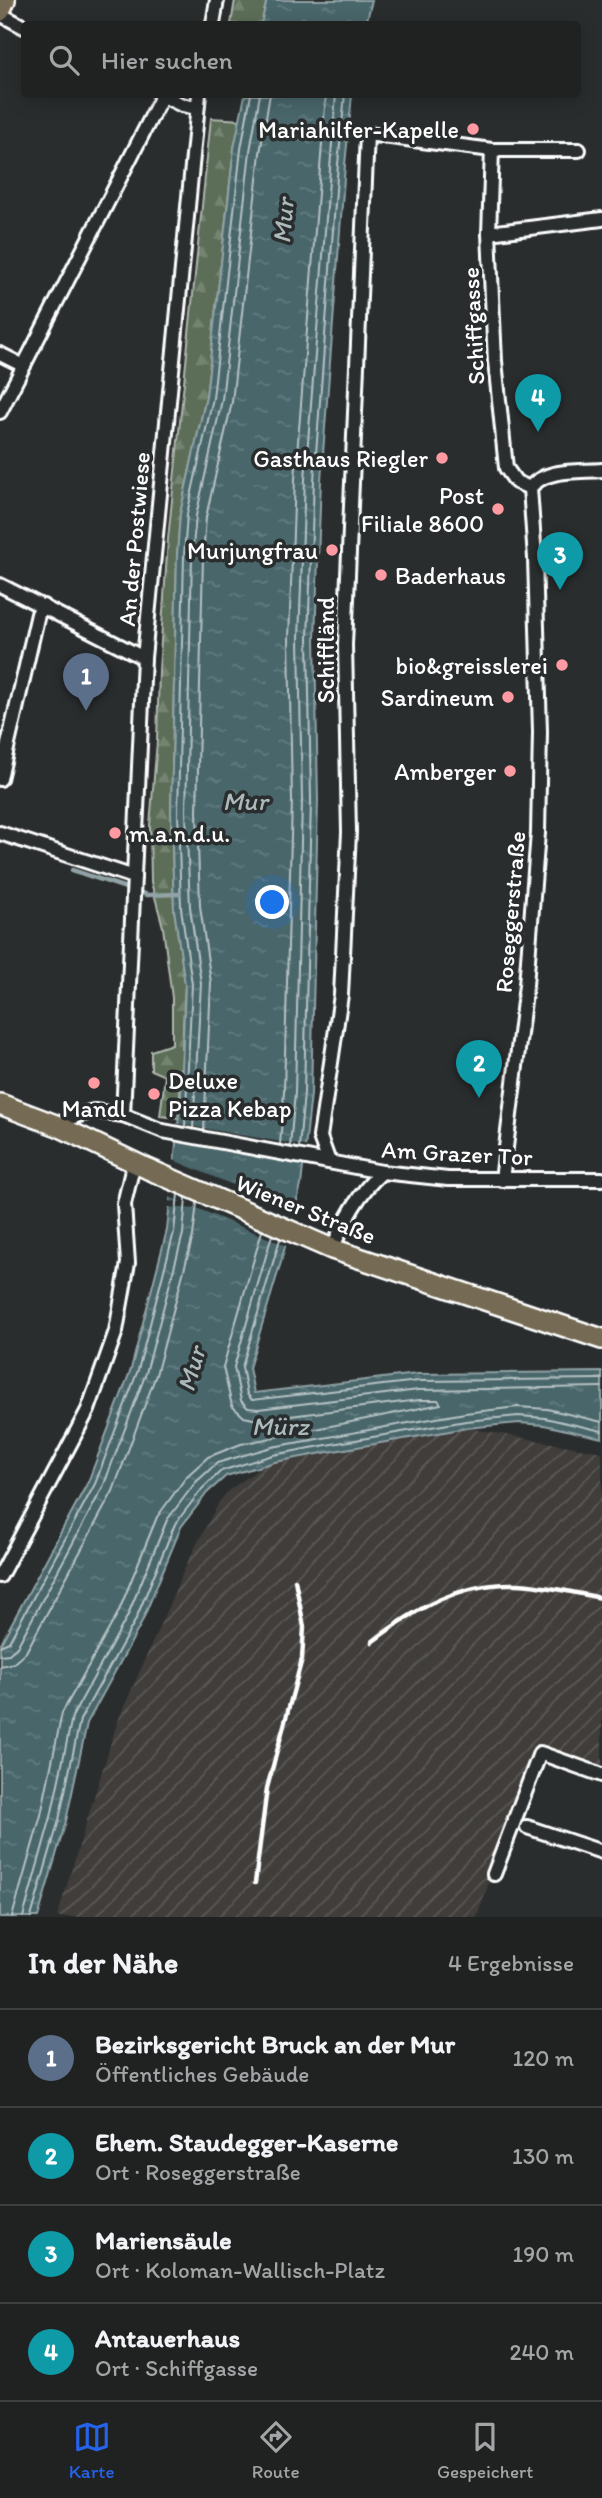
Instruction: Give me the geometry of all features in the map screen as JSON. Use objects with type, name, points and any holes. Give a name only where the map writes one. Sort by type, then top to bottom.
[{"type":"main road","points":[[0,13],[5,0]]},
{"type":"main road","name":"Wiener Straße","points":[[0,1104],[58,1126],[327,1247],[602,1339]]},
{"type":"street","points":[[214,21],[217,0]]},
{"type":"street","points":[[0,13],[21,25]]},
{"type":"street","points":[[0,412],[159,98]]},
{"type":"street","points":[[167,98],[182,105],[197,101]]},
{"type":"street","name":"An der Postwiese","points":[[123,1115],[144,658],[197,101]]},
{"type":"street","name":"Schiffländ","points":[[329,1162],[320,1137],[341,995],[349,832],[345,645],[367,134],[492,150]]},
{"type":"street","points":[[492,150],[579,150]]},
{"type":"street","name":"Schiffgasse","points":[[492,150],[489,233],[495,361],[506,468],[516,482],[530,488]]},
{"type":"street","points":[[489,233],[602,219]]},
{"type":"street","points":[[0,354],[24,366]]},
{"type":"street","points":[[530,488],[535,481],[551,474],[602,470]]},
{"type":"street","name":"Roseggerstraße","points":[[502,1180],[526,985],[538,833],[540,732],[530,488]]},
{"type":"street","points":[[0,584],[144,658]]},
{"type":"street","points":[[0,779],[38,614],[43,606]]},
{"type":"street","points":[[0,832],[72,855],[134,881]]},
{"type":"street","points":[[58,1126],[75,1116],[94,1111],[123,1115]]},
{"type":"street","name":"Am Grazer Tor","points":[[123,1115],[163,1131],[382,1172],[449,1179],[602,1179]]},
{"type":"street","points":[[0,1576],[88,1410],[116,1331],[128,1264],[124,1204],[141,1165]]},
{"type":"street","points":[[327,1247],[366,1186],[382,1172]]},
{"type":"street","points":[[494,1874],[540,1753],[602,1775]]},
{"type":"street","points":[[527,1827],[602,1852]]},
{"type":"shaded area","points":[[467,1428],[602,1452],[602,1771],[535,1748],[486,1880],[489,1883],[477,1917],[57,1917],[117,1723],[189,1559],[219,1502],[229,1490],[263,1466],[275,1462]]},
{"type":"green space","points":[[235,0],[267,0],[262,21],[232,21]]},
{"type":"green space","points":[[211,118],[241,120],[234,148],[206,397],[180,514],[177,556],[171,812],[174,909],[185,983],[179,1118],[160,1116],[165,1076],[151,1070],[151,1051],[172,1044],[172,998],[163,927],[151,882],[150,825],[168,539]]},
{"type":"water","points":[[267,0],[372,0],[367,21],[262,21]]},
{"type":"water","name":"Mur","points":[[244,98],[352,98],[321,480],[315,638],[318,800],[311,1094],[301,1185],[249,1368],[254,1393],[417,1374],[602,1372],[602,1438],[544,1425],[519,1423],[467,1428],[275,1462],[226,1476],[207,1493],[181,1527],[141,1624],[87,1723],[66,1821],[38,1917],[0,1917],[0,1645],[88,1482],[131,1369],[167,1230],[181,1096],[185,984],[174,909],[171,812],[177,556],[180,514],[206,397],[234,148]]},
{"type":"pier","points":[[174,1123],[310,1147],[307,1167],[173,1142]]},
{"type":"pier","points":[[171,1159],[278,1204],[300,1203],[299,1208],[292,1209],[298,1212],[289,1247],[199,1209],[166,1207],[167,1201],[181,1202],[167,1196]]},
{"type":"waterway","points":[[72,870],[147,895],[179,894]]},
{"type":"railway","points":[[255,1883],[267,1788],[302,1659],[304,1627],[295,1580]]},
{"type":"railway","points":[[372,1642],[439,1600],[476,1588],[516,1584],[602,1598]]},
{"type":"place","name":"Mariahilfer-Kapelle","points":[[473,129]]},
{"type":"place","name":"Antauerhaus","points":[[538,432]]},
{"type":"place","name":"Gasthaus Riegler","points":[[442,458]]},
{"type":"place","name":"Post Filiale 8600","points":[[498,509]]},
{"type":"place","name":"Murjungfrau","points":[[332,550]]},
{"type":"place","name":"Baderhaus","points":[[381,575]]},
{"type":"place","name":"Mariensäule","points":[[560,590]]},
{"type":"place","name":"bio&greisslerei","points":[[562,665]]},
{"type":"place","name":"Sardineum","points":[[508,697]]},
{"type":"place","name":"Bezirksgericht Bruck an der Mur","points":[[86,711]]},
{"type":"place","name":"Amberger","points":[[510,771]]},
{"type":"place","name":"m.a.n.d.u.","points":[[115,833]]},
{"type":"place","name":"Mandl","points":[[94,1083]]},
{"type":"place","name":"Deluxe Pizza Kebap","points":[[154,1094]]},
{"type":"place","name":"Ehem. Staudegger-Kaserne","points":[[479,1098]]},
{"type":"water label","name":"Mürz","points":[[280,1426]]}]
